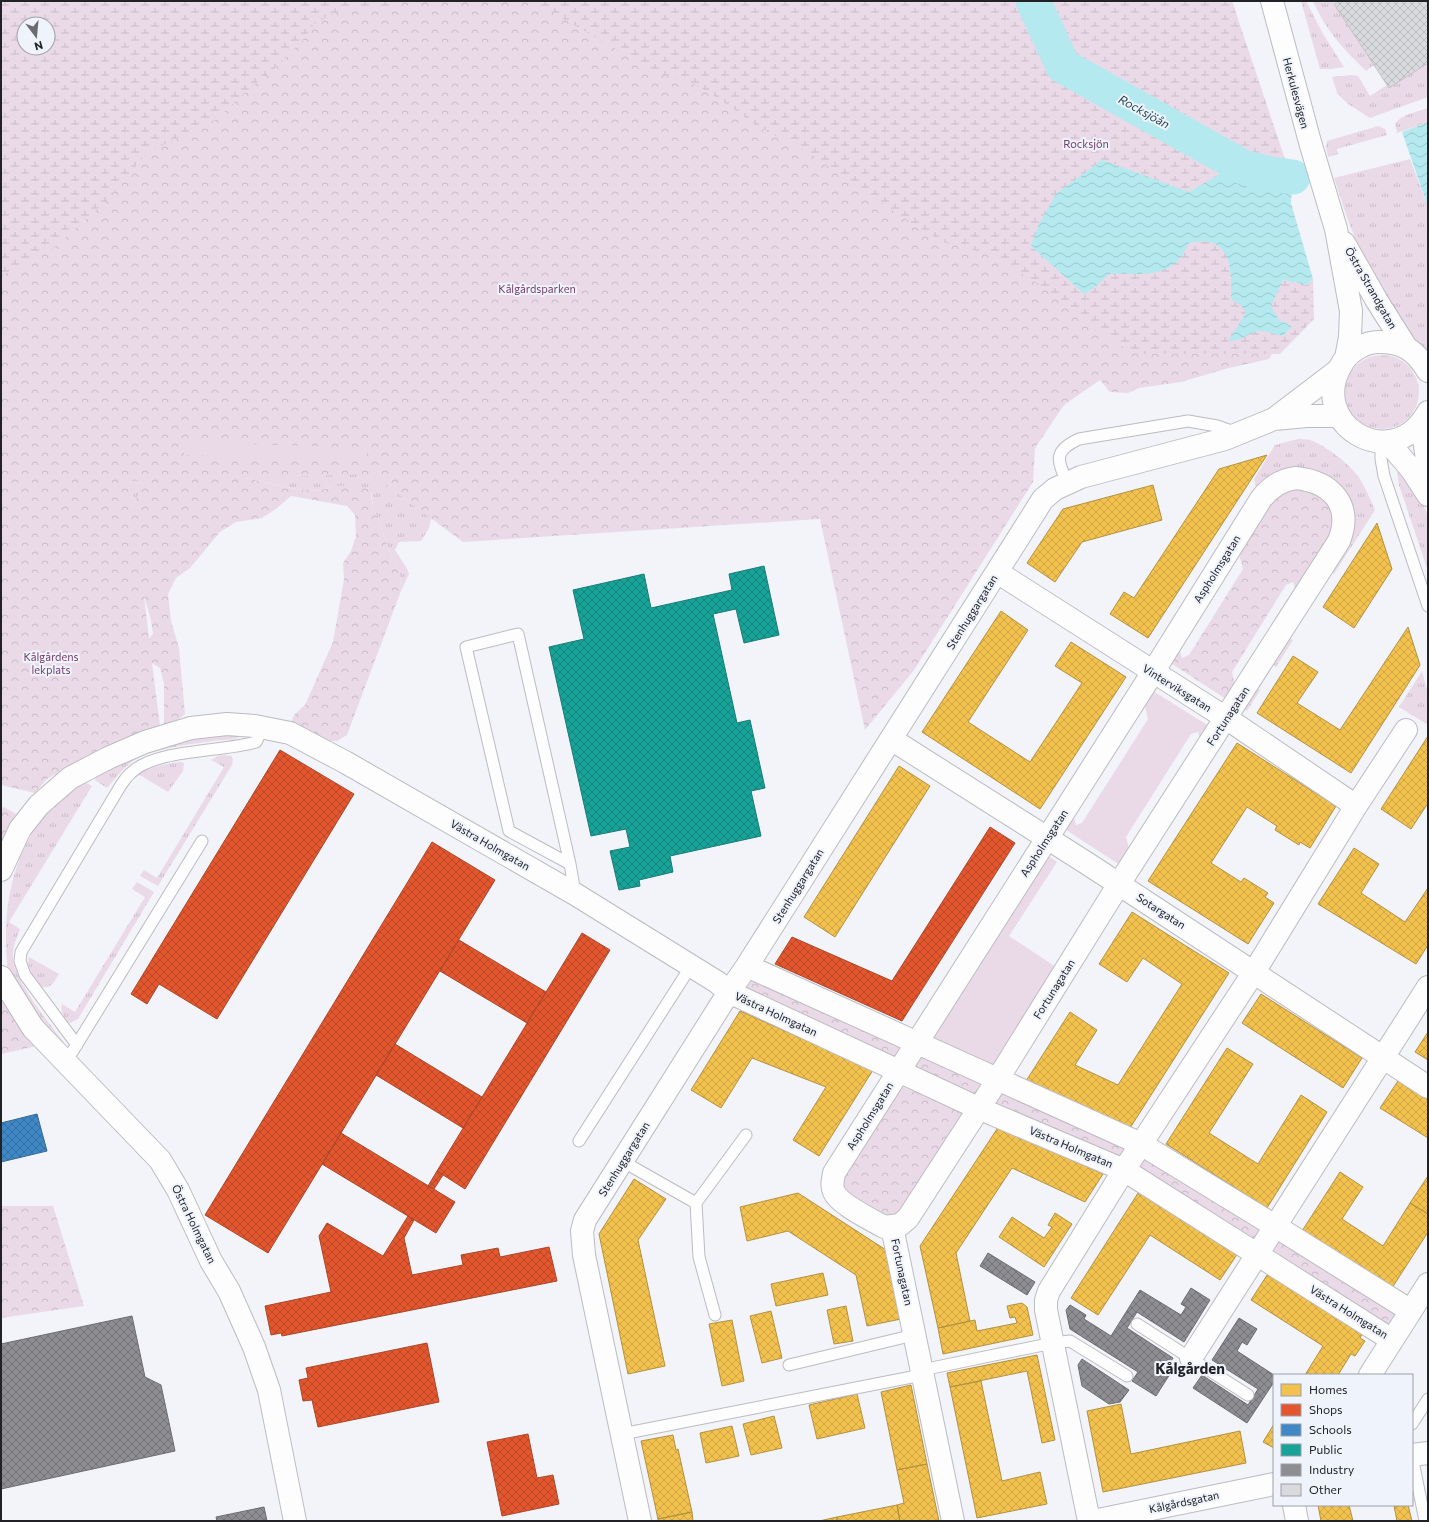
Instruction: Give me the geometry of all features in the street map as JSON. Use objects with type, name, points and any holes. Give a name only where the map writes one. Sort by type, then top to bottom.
[{"type":"street","name":"Herkulesvägen","points":[[1272,1],[1322,184]]},
{"type":"street","name":"Östra Strandgatan","points":[[1322,184],[1336,229],[1351,311],[1350,337],[1342,364],[1333,386],[1334,402],[1339,416]]},
{"type":"street","name":"Östra Strandgatan","points":[[1336,229],[1377,301],[1406,347]]},
{"type":"street","name":"Stenhuggargatan","points":[[640,1521],[584,1255],[582,1231],[585,1220],[622,1161],[723,987],[747,966],[1043,499],[1055,489],[1067,482],[1081,477],[1225,439],[1274,419],[1342,364],[1358,348],[1374,342],[1390,342],[1406,347]]},
{"type":"street","points":[[1406,347],[1420,358],[1428,371]]},
{"type":"street","name":"Stenhuggargatan","points":[[1274,419],[1307,416],[1339,416]]},
{"type":"street","points":[[1339,416],[1350,430],[1364,438],[1385,442],[1401,439],[1412,432],[1425,418]]},
{"type":"street","points":[[1425,418],[1428,467]]},
{"type":"street","points":[[1385,442],[1411,469],[1428,495]]},
{"type":"street","name":"Aspholmsgatan","points":[[892,1227],[884,1228],[838,1199],[833,1190],[832,1183],[834,1173],[1267,491],[1285,480],[1296,478],[1313,481],[1327,488]]},
{"type":"street","name":"Fortunagatan","points":[[953,1521],[892,1227],[900,1225],[908,1218],[1119,884],[1339,541],[1344,523],[1342,514],[1339,504],[1327,488]]},
{"type":"street","name":"Vinterviksgatan","points":[[997,572],[1226,718],[1356,806]]},
{"type":"street","points":[[1,870],[20,829],[39,806],[70,778],[108,758],[145,742],[192,728],[227,724],[259,727]]},
{"type":"street","name":"Västra Holmgatan","points":[[259,727],[290,733],[345,762],[575,894],[723,987],[978,1108],[1124,1170],[1392,1340]]},
{"type":"street","points":[[1089,1521],[1046,1310],[1046,1300],[1049,1291],[1124,1170],[1254,972],[1356,806],[1406,730]]},
{"type":"street","name":"Sotargatan","points":[[891,739],[1119,884],[1428,1087]]},
{"type":"street","points":[[747,966],[1141,1144],[1411,1311]]},
{"type":"street","name":"Östra Holmgatan","points":[[1,977],[33,1028],[71,1053],[160,1160],[178,1190],[211,1261],[229,1291],[254,1347],[269,1390],[295,1521]]},
{"type":"street","points":[[1191,1358],[1428,988]]},
{"type":"street","points":[[1371,1374],[1428,1284]]},
{"type":"street","points":[[1413,1455],[1428,1453]]},
{"type":"street","name":"Kålgårdsgatan","points":[[1093,1521],[1273,1484]]},
{"type":"street","points":[[1294,1506],[1297,1521]]},
{"type":"lane","points":[[1067,482],[1058,457],[1068,444],[1079,439],[1188,421],[1216,426],[1239,434]]},
{"type":"lane","points":[[1385,442],[1381,459],[1384,476],[1428,606]]},
{"type":"lane","points":[[570,864],[509,831],[466,647],[518,634],[570,864],[575,894]]},
{"type":"lane","points":[[202,841],[71,1053],[25,975],[20,961],[21,952],[121,785],[131,772],[147,762],[180,754],[244,746],[256,742],[259,727]]},
{"type":"lane","points":[[579,1141],[691,966]]},
{"type":"lane","points":[[715,1315],[699,1257],[696,1203],[746,1135]]},
{"type":"lane","points":[[622,1161],[696,1203]]},
{"type":"lane","points":[[1137,1324],[1248,1395]]},
{"type":"lane","points":[[789,1365],[914,1335]]},
{"type":"lane","points":[[622,1434],[922,1372],[1053,1343],[1070,1341],[1127,1376]]},
{"type":"lane","points":[[1413,1422],[1428,1399]]},
{"type":"lane","points":[[1413,1460],[1425,1521]]},
{"type":"green space","name":"Kålgårdsparken","points":[[1,1],[1195,1],[1283,336],[1269,359],[1229,368],[1181,382],[1139,388],[1128,393],[1110,392],[1100,380],[1064,405],[1035,448],[1033,482],[914,670],[865,730],[820,519],[463,542],[371,474],[245,478],[296,489],[319,491],[333,486],[358,485],[371,491],[372,503],[391,555],[400,574],[401,591],[347,735],[337,741],[327,741],[290,726],[294,715],[305,705],[333,642],[344,579],[343,563],[351,551],[356,536],[355,515],[347,506],[291,496],[276,509],[262,518],[236,522],[220,532],[190,568],[176,578],[168,594],[171,621],[179,648],[185,714],[174,723],[164,724],[164,684],[160,668],[152,663],[160,726],[103,747],[47,779],[35,793],[1,785]],"holes":[[[149,480],[131,506],[128,481]],[[144,596],[151,620],[153,634],[149,638]]]},
{"type":"green space","points":[[1,1],[393,1],[389,8],[355,8],[337,12],[315,23],[303,40],[274,69],[244,93],[217,119],[148,152],[104,203],[53,249],[1,276]]},
{"type":"green space","name":"Rocksjön","points":[[529,1],[1232,1],[1286,162],[1244,160],[1189,192],[1102,160],[1095,287],[1109,274],[1156,273],[1182,257],[1189,243],[1213,243],[1221,248],[1229,265],[1231,275],[1231,299],[1241,305],[1246,313],[1228,341],[1240,339],[1258,331],[1283,336],[1292,326],[1279,320],[1271,306],[1283,280],[1307,285],[1313,279],[1314,319],[1280,354],[1137,354],[1097,332],[1042,286],[992,255],[946,243],[919,228],[807,152],[757,126],[721,100],[696,85],[657,73],[543,7]]},
{"type":"green space","points":[[1301,1],[1306,1],[1323,34],[1344,67],[1320,69]]},
{"type":"green space","points":[[1313,1],[1333,1],[1374,65],[1366,71],[1350,55],[1329,30]]},
{"type":"green space","points":[[1428,63],[1428,97],[1370,118],[1348,104],[1337,93],[1332,77],[1351,75],[1358,76],[1370,96],[1387,85],[1389,88]]},
{"type":"green space","points":[[1428,108],[1428,122],[1397,133],[1395,124],[1398,121],[1410,114]]},
{"type":"green space","points":[[1378,126],[1385,129],[1387,135],[1337,149],[1338,154],[1328,157],[1326,147],[1327,141]]},
{"type":"green space","points":[[1410,159],[1428,207],[1428,358],[1392,308],[1373,277],[1356,241],[1334,178]]},
{"type":"green space","points":[[1382,355],[1403,361],[1413,371],[1419,392],[1413,413],[1403,423],[1382,429],[1361,423],[1351,413],[1345,392],[1351,371],[1361,361]]},
{"type":"green space","points":[[1298,439],[1316,442],[1336,455],[1349,466],[1361,480],[1375,510],[1334,574],[1330,571],[1340,487],[1324,475],[1306,469],[1293,468],[1239,515],[1256,486],[1254,479],[1275,445]]},
{"type":"green space","points":[[184,442],[367,448],[367,460],[184,455]]},
{"type":"green space","points":[[368,470],[433,511],[429,528],[421,541],[399,542],[395,550],[409,574],[401,591],[400,574],[391,555],[373,506],[371,491],[333,486],[319,491],[296,489],[249,479],[232,473]]},
{"type":"green space","points":[[1399,471],[1421,500],[1427,514],[1428,571],[1399,485],[1397,472]]},
{"type":"green space","points":[[108,474],[153,476],[128,510]]},
{"type":"green space","points":[[1292,486],[1326,498],[1336,526],[1297,595],[1293,582],[1286,585],[1232,672],[1236,690],[1229,701],[1169,662],[1178,645],[1182,658],[1189,655],[1243,569],[1238,550],[1271,498]]},
{"type":"green space","points":[[1291,639],[1293,640],[1276,667],[1272,657],[1282,642]]},
{"type":"green space","points":[[1422,671],[1428,694],[1428,725],[1399,707]]},
{"type":"green space","points":[[1150,689],[1212,728],[1202,745],[1198,732],[1191,734],[1126,837],[1131,856],[1123,867],[1063,828],[1072,810],[1076,825],[1082,823],[1148,719],[1143,698]]},
{"type":"green space","points":[[1261,689],[1247,711],[1241,707],[1254,691]]},
{"type":"green space","points":[[233,733],[241,734],[241,736],[235,739],[167,748],[142,756],[126,767],[107,788],[95,780],[99,772],[170,743]]},
{"type":"green space","points":[[218,756],[231,756],[233,759],[232,765],[158,886],[140,876],[144,870],[157,878],[224,767],[211,760]]},
{"type":"green space","points":[[181,762],[184,763],[183,771],[168,792],[138,774],[154,767]]},
{"type":"green space","points":[[85,782],[92,786],[9,922],[20,929],[13,952],[15,968],[19,978],[34,1002],[63,1041],[61,1044],[57,1043],[37,1017],[18,989],[8,969],[6,925],[8,903],[19,860],[28,840],[40,821],[68,792]]},
{"type":"green space","points":[[4,807],[16,814],[1,844],[1,808]]},
{"type":"green space","points":[[1046,854],[1057,862],[1009,936],[1059,969],[996,1068],[928,1037]]},
{"type":"green space","points":[[137,882],[154,892],[78,1019],[70,1023],[63,1015],[62,1004],[75,1012],[145,897],[132,889]]},
{"type":"green space","points":[[29,957],[59,974],[50,986],[42,987],[37,981],[28,964]]},
{"type":"green space","points":[[753,978],[1140,1152],[1404,1316],[1394,1331],[1131,1167],[743,994]]},
{"type":"green space","points":[[1,993],[37,1046],[1,1054]]},
{"type":"green space","points":[[898,1085],[967,1114],[898,1216],[879,1218],[841,1188],[842,1171]]},
{"type":"green space","points":[[1,1206],[53,1206],[84,1306],[1,1318]]},
{"type":"water","points":[[1428,122],[1428,207],[1402,132]]},
{"type":"water","points":[[1102,160],[1189,192],[1244,160],[1286,162],[1288,160],[1297,188],[1292,188],[1291,203],[1313,279],[1307,285],[1283,280],[1271,306],[1279,320],[1292,326],[1283,336],[1258,331],[1237,340],[1228,341],[1246,313],[1241,305],[1231,299],[1231,275],[1229,265],[1221,248],[1213,243],[1189,243],[1181,257],[1174,264],[1157,272],[1138,274],[1109,274],[1095,287],[1084,294],[1031,246],[1039,224],[1056,194]]},
{"type":"building: Homes","points":[[1267,455],[1148,638],[1110,614],[1124,592],[1134,598],[1219,469]]},
{"type":"building: Homes","points":[[1153,485],[1162,520],[1082,542],[1055,582],[1027,563],[1063,509]]},
{"type":"building: Homes","points":[[1377,523],[1392,569],[1354,628],[1323,607]]},
{"type":"building: Homes","points":[[1001,611],[1028,630],[968,722],[1030,762],[1082,683],[1055,666],[1071,642],[1126,677],[1040,809],[922,732]]},
{"type":"building: Homes","points":[[1408,627],[1420,665],[1351,773],[1257,713],[1293,656],[1318,672],[1297,703],[1340,730]]},
{"type":"building: Homes","points":[[1428,736],[1428,803],[1411,829],[1381,809]]},
{"type":"building: Homes","points":[[1237,743],[1336,806],[1310,848],[1300,842],[1299,845],[1275,830],[1277,826],[1247,807],[1211,863],[1241,882],[1244,878],[1268,893],[1265,897],[1274,903],[1248,944],[1148,881]]},
{"type":"building: Homes","points":[[899,766],[930,786],[835,937],[804,917]]},
{"type":"building: Homes","points":[[1354,848],[1379,864],[1361,893],[1405,922],[1428,888],[1428,945],[1416,964],[1318,904]]},
{"type":"building: Homes","points":[[1132,912],[1229,973],[1130,1128],[1026,1081],[1070,1012],[1097,1030],[1075,1065],[1118,1085],[1182,984],[1143,958],[1127,982],[1099,964]]},
{"type":"building: Homes","points":[[1261,994],[1362,1058],[1343,1088],[1242,1023]]},
{"type":"building: Homes","points":[[740,1011],[873,1070],[819,1156],[793,1140],[826,1087],[752,1058],[721,1108],[691,1090]]},
{"type":"building: Homes","points":[[1428,1032],[1428,1060],[1415,1052]]},
{"type":"building: Homes","points":[[1227,1048],[1253,1064],[1209,1133],[1258,1164],[1301,1095],[1327,1112],[1267,1208],[1166,1144]]},
{"type":"building: Homes","points":[[1398,1081],[1428,1100],[1428,1138],[1380,1108]]},
{"type":"building: Homes","points":[[999,1126],[1103,1174],[1085,1202],[1012,1168],[956,1253],[970,1321],[938,1328],[920,1246]]},
{"type":"building: Homes","points":[[1340,1172],[1363,1187],[1342,1219],[1383,1246],[1410,1203],[1428,1214],[1428,1232],[1392,1288],[1302,1231]]},
{"type":"building: Homes","points":[[1428,1176],[1428,1214],[1410,1203]]},
{"type":"building: Homes","points":[[634,1179],[666,1199],[638,1240],[665,1366],[628,1374],[599,1234]]},
{"type":"building: Homes","points":[[1140,1190],[1238,1253],[1220,1280],[1150,1235],[1098,1315],[1071,1298]]},
{"type":"building: Homes","points":[[798,1193],[886,1250],[901,1319],[867,1326],[856,1275],[788,1231],[747,1241],[740,1207]]},
{"type":"building: Homes","points":[[1055,1213],[1072,1224],[1044,1267],[999,1237],[1012,1217],[1044,1238],[1052,1227],[1048,1225]]},
{"type":"building: Homes","points":[[1269,1272],[1363,1332],[1360,1338],[1365,1341],[1355,1356],[1351,1354],[1339,1374],[1306,1374],[1323,1346],[1251,1300]]},
{"type":"building: Homes","points":[[823,1273],[828,1295],[776,1306],[771,1284]]},
{"type":"building: Homes","points":[[1022,1303],[1027,1307],[1033,1335],[943,1354],[938,1328],[975,1320],[977,1331],[1017,1323],[1015,1317],[1010,1318],[1007,1306]]},
{"type":"building: Homes","points":[[846,1306],[853,1341],[834,1344],[827,1310]]},
{"type":"building: Homes","points":[[771,1311],[782,1358],[762,1363],[750,1316]]},
{"type":"building: Homes","points":[[732,1320],[744,1381],[722,1386],[709,1324]]},
{"type":"building: Homes","points":[[1037,1355],[1055,1440],[1042,1443],[1027,1371],[950,1387],[947,1373]]},
{"type":"building: Homes","points":[[981,1381],[1002,1481],[1040,1472],[1047,1504],[977,1518],[950,1387]]},
{"type":"building: Homes","points":[[911,1385],[927,1464],[897,1470],[881,1392]]},
{"type":"building: Homes","points":[[857,1394],[865,1428],[817,1439],[809,1405]]},
{"type":"building: Homes","points":[[1121,1404],[1131,1454],[1240,1431],[1246,1463],[1103,1492],[1087,1411]]},
{"type":"building: Homes","points":[[774,1416],[782,1448],[751,1455],[743,1424]]},
{"type":"building: Homes","points":[[732,1426],[739,1456],[706,1463],[700,1433]]},
{"type":"building: Homes","points":[[1273,1426],[1273,1447],[1263,1442]]},
{"type":"building: Homes","points":[[673,1435],[676,1450],[678,1449],[692,1512],[658,1519],[641,1441]]},
{"type":"building: Homes","points":[[927,1464],[939,1521],[900,1521],[897,1505],[904,1503],[897,1470]]},
{"type":"building: Homes","points":[[897,1505],[900,1521],[837,1521],[837,1517]]},
{"type":"building: Homes","points":[[1318,1506],[1349,1506],[1353,1521],[1321,1521]]},
{"type":"building: Homes","points":[[1394,1506],[1408,1506],[1412,1521],[1397,1521]]},
{"type":"building: Homes","points":[[692,1512],[693,1521],[658,1521],[658,1519]]},
{"type":"building: Homes","points":[[837,1517],[837,1521],[819,1521]]},
{"type":"building: Shops","points":[[280,750],[354,794],[217,1019],[159,984],[147,1004],[131,994]]},
{"type":"building: Shops","points":[[990,827],[1015,843],[902,1021],[775,964],[792,937],[892,981]]},
{"type":"building: Shops","points":[[432,842],[495,880],[268,1253],[205,1215]]},
{"type":"building: Shops","points":[[582,933],[610,950],[465,1189],[437,1171]]},
{"type":"building: Shops","points":[[459,940],[546,992],[527,1023],[440,971]]},
{"type":"building: Shops","points":[[395,1044],[482,1097],[463,1128],[376,1075]]},
{"type":"building: Shops","points":[[341,1133],[455,1202],[436,1233],[322,1164]]},
{"type":"building: Shops","points":[[437,1171],[443,1175],[434,1189],[428,1186]]},
{"type":"building: Shops","points":[[408,1216],[414,1220],[404,1238],[412,1275],[463,1265],[461,1255],[498,1248],[500,1257],[549,1247],[557,1281],[282,1336],[281,1333],[271,1335],[265,1306],[331,1292],[319,1236],[327,1223],[383,1256]]},
{"type":"building: Shops","points":[[427,1343],[439,1402],[318,1427],[312,1400],[303,1401],[299,1380],[308,1378],[306,1368]]},
{"type":"building: Shops","points":[[528,1434],[537,1478],[553,1475],[559,1504],[502,1516],[487,1442]]},
{"type":"building: Schools","points":[[37,1114],[47,1151],[1,1162],[1,1123]]},
{"type":"building: Public","points":[[764,566],[779,635],[744,643],[736,609],[713,614],[737,723],[750,720],[765,788],[751,791],[761,836],[670,856],[673,872],[639,880],[640,886],[619,890],[610,851],[630,847],[626,829],[591,836],[549,647],[584,639],[573,590],[644,574],[651,608],[732,590],[729,574]]},
{"type":"building: Industry","points":[[988,1253],[1035,1282],[1027,1295],[980,1266]]},
{"type":"building: Industry","points":[[1191,1288],[1210,1300],[1184,1342],[1137,1312],[1127,1328],[1173,1358],[1165,1370],[1170,1374],[1156,1396],[1132,1381],[1138,1372],[1070,1329],[1066,1310],[1070,1305],[1086,1315],[1084,1319],[1111,1336],[1140,1290],[1181,1315],[1186,1307],[1181,1304]]},
{"type":"building: Industry","points":[[132,1316],[145,1377],[161,1385],[175,1451],[1,1489],[1,1344]]},
{"type":"building: Industry","points":[[1239,1318],[1257,1329],[1247,1345],[1242,1342],[1237,1351],[1273,1374],[1273,1384],[1247,1423],[1193,1388],[1202,1375],[1248,1405],[1258,1389],[1212,1360]]},
{"type":"building: Industry","points":[[1082,1359],[1129,1390],[1120,1402],[1109,1404],[1082,1386],[1078,1365]]},
{"type":"building: Industry","points":[[264,1507],[267,1521],[217,1521],[216,1517]]},
{"type":"building: Other","points":[[1338,1],[1428,1],[1428,63],[1389,88],[1334,4]]},
{"type":"waterway","name":"Rocksjöån","points":[[1033,1],[1063,66],[1243,167],[1271,174],[1293,177]]},
{"type":"district","name":"Kålgården","points":[[1190,1369]]},
{"type":"park label","name":"Kålgårdens lekplats","points":[[51,663]]}]
